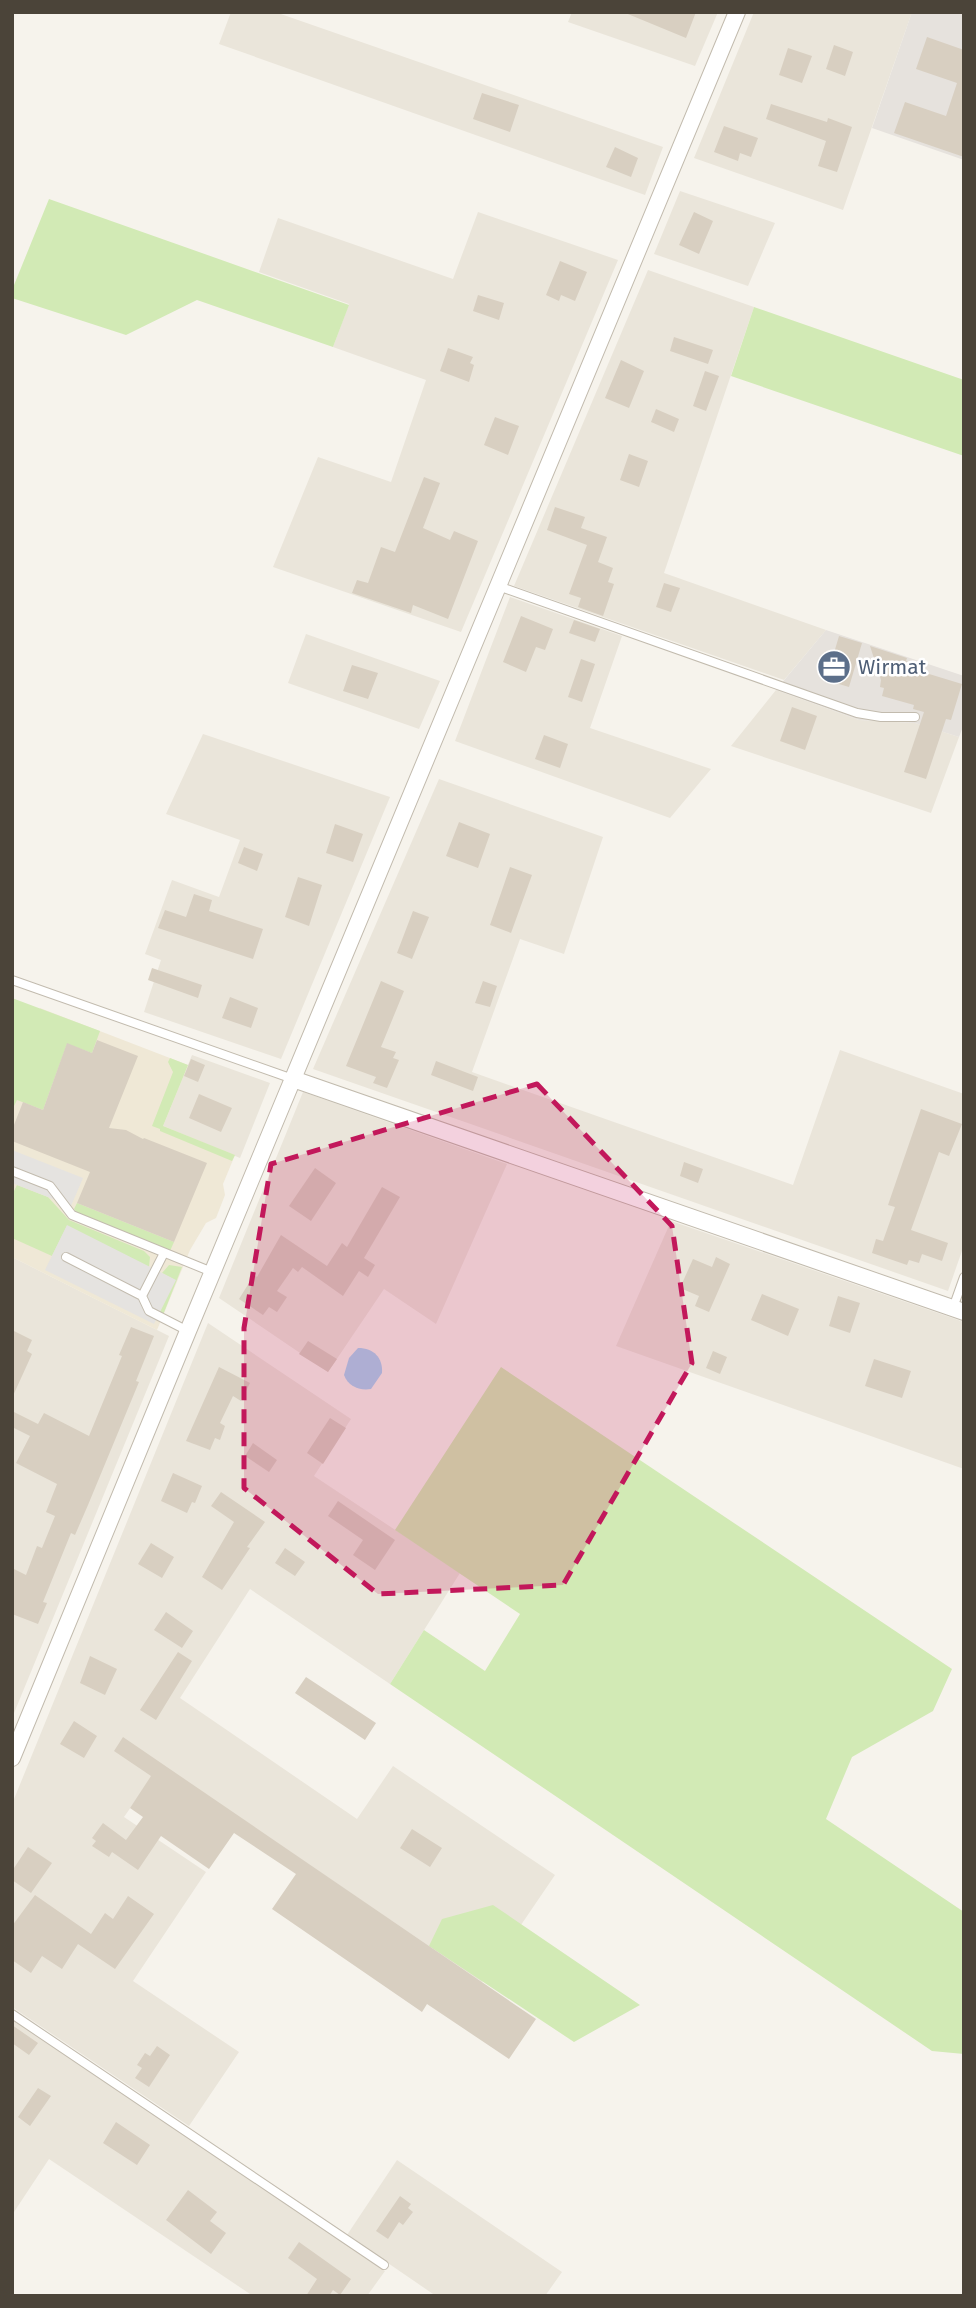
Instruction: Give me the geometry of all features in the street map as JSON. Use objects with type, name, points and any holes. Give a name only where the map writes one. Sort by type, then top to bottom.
[{"type":"street","points":[[12,1758],[737,12]]},
{"type":"street","points":[[293,1079],[959,1310]]},
{"type":"lane","points":[[498,586],[857,713],[915,718]]},
{"type":"lane","points":[[12,980],[293,1079]]},
{"type":"lane","points":[[12,1171],[50,1186],[72,1215],[212,1272]]},
{"type":"lane","points":[[142,1296],[164,1253]]},
{"type":"lane","points":[[66,1257],[142,1296],[149,1311],[188,1331]]},
{"type":"lane","points":[[959,1310],[964,1277]]},
{"type":"lane","points":[[12,2014],[384,2265]]},
{"type":"highlighted area","points":[[537,1084],[672,1226],[692,1363],[563,1585],[378,1594],[244,1488],[244,1328],[271,1164]]},
{"type":"shaded area","points":[[231,12],[275,12],[663,147],[645,195],[219,44]]},
{"type":"shaded area","points":[[572,12],[718,12],[695,66],[568,22]]},
{"type":"shaded area","points":[[754,12],[912,12],[843,210],[694,158]]},
{"type":"shaded area","points":[[912,12],[964,12],[964,160],[872,128]]},
{"type":"shaded area","points":[[680,191],[775,223],[748,286],[654,254]]},
{"type":"shaded area","points":[[478,212],[618,260],[461,632],[273,567],[318,457],[391,482],[426,380],[333,347],[349,304],[259,272],[278,218],[453,279]]},
{"type":"shaded area","points":[[648,270],[754,307],[664,573],[826,630],[784,680],[514,586]]},
{"type":"shaded area","points":[[510,597],[622,636],[590,728],[711,769],[670,818],[455,741]]},
{"type":"shaded area","points":[[826,630],[964,676],[964,724],[959,737],[915,723],[859,720],[776,690]]},
{"type":"shaded area","points":[[306,634],[440,681],[419,729],[288,683]]},
{"type":"shaded area","points":[[776,690],[859,720],[915,723],[959,737],[931,813],[731,746]]},
{"type":"shaded area","points":[[203,734],[390,797],[281,1059],[144,1012],[161,960],[145,954],[172,880],[219,897],[240,840],[166,814]]},
{"type":"shaded area","points":[[439,779],[603,837],[564,954],[520,939],[472,1072],[793,1185],[840,1050],[964,1094],[964,1245],[948,1291],[313,1069]]},
{"type":"shaded area","points":[[40,1008],[188,1065],[163,1126],[235,1155],[223,1184],[225,1195],[216,1218],[206,1223],[190,1250],[157,1330],[12,1257],[12,1077]]},
{"type":"shaded area","points":[[192,1055],[270,1083],[240,1158],[163,1126]]},
{"type":"shaded area","points":[[303,1092],[507,1164],[436,1324],[384,1289],[328,1372],[219,1298]]},
{"type":"shaded area","points":[[12,1150],[83,1178],[71,1206],[12,1183]]},
{"type":"shaded area","points":[[671,1221],[964,1322],[964,1469],[616,1346]]},
{"type":"shaded area","points":[[67,1225],[176,1280],[154,1324],[45,1270]]},
{"type":"shaded area","points":[[12,1257],[169,1336],[12,1718]]},
{"type":"shaded area","points":[[208,1323],[351,1419],[314,1476],[460,1573],[390,1684],[250,1589],[180,1698],[357,1819],[393,1766],[555,1875],[482,1982],[161,1764],[124,1817],[206,1872],[133,1981],[239,2052],[189,2126],[12,2007],[12,1804]]},
{"type":"shaded area","points":[[12,2016],[385,2271],[367,2296],[253,2296],[49,2159],[12,2215]]},
{"type":"shaded area","points":[[397,2160],[562,2272],[545,2296],[436,2296],[347,2235]]},
{"type":"green space","points":[[49,199],[349,305],[333,347],[197,300],[126,335],[12,298],[12,290]]},
{"type":"green space","points":[[754,307],[964,380],[964,456],[731,376]]},
{"type":"green space","points":[[12,998],[100,1031],[92,1053],[67,1044],[43,1110],[17,1100],[12,1110]]},
{"type":"green space","points":[[170,1058],[188,1065],[163,1126],[235,1155],[232,1161],[152,1126],[173,1072],[168,1062]]},
{"type":"green space","points":[[17,1185],[48,1197],[69,1220],[144,1251],[150,1257],[149,1267],[67,1226],[52,1256],[12,1238],[12,1195]]},
{"type":"green space","points":[[77,1203],[174,1242],[170,1251],[77,1213],[74,1209]]},
{"type":"green space","points":[[169,1265],[182,1267],[163,1315],[159,1313],[175,1280],[162,1273]]},
{"type":"green space","points":[[501,1367],[952,1669],[933,1711],[852,1757],[826,1819],[964,1912],[964,2054],[932,2051],[390,1684],[424,1630],[485,1671],[520,1614],[395,1530]]},
{"type":"green space","points":[[493,1905],[640,2005],[574,2042],[429,1946],[442,1919]]},
{"type":"water","points":[[358,1348],[373,1352],[381,1363],[382,1373],[371,1389],[354,1387],[344,1375],[349,1358]]},
{"type":"building","points":[[623,12],[696,12],[686,38]]},
{"type":"building","points":[[927,37],[964,50],[964,157],[894,133],[905,102],[946,116],[957,83],[916,69]]},
{"type":"building","points":[[834,45],[853,52],[845,76],[826,69]]},
{"type":"building","points":[[788,48],[812,56],[802,83],[779,75]]},
{"type":"building","points":[[482,93],[519,105],[510,132],[473,119]]},
{"type":"building","points":[[771,104],[827,122],[828,118],[852,127],[837,172],[818,166],[826,141],[766,119]]},
{"type":"building","points":[[724,126],[758,138],[751,157],[740,153],[738,161],[714,152]]},
{"type":"building","points":[[615,147],[638,158],[631,177],[606,167]]},
{"type":"building","points":[[694,212],[713,221],[699,254],[679,245]]},
{"type":"building","points":[[560,261],[587,272],[575,301],[561,295],[559,301],[546,295]]},
{"type":"building","points":[[478,295],[504,303],[499,320],[473,311]]},
{"type":"building","points":[[674,337],[713,350],[708,364],[670,351]]},
{"type":"building","points":[[448,348],[473,357],[470,363],[474,365],[469,382],[440,371]]},
{"type":"building","points":[[621,360],[644,371],[629,408],[605,398]]},
{"type":"building","points":[[705,371],[719,376],[706,411],[693,406]]},
{"type":"building","points":[[656,409],[679,419],[674,432],[651,422]]},
{"type":"building","points":[[495,417],[519,426],[508,455],[484,445]]},
{"type":"building","points":[[629,454],[648,461],[639,487],[620,480]]},
{"type":"building","points":[[424,477],[440,483],[423,528],[450,540],[454,531],[478,541],[448,619],[413,605],[411,613],[352,593],[357,580],[368,583],[381,547],[395,552]]},
{"type":"building","points":[[555,507],[585,517],[581,528],[607,537],[598,562],[613,568],[608,582],[614,584],[603,616],[578,607],[581,598],[569,594],[587,545],[547,530]]},
{"type":"building","points":[[664,583],[680,588],[671,612],[656,607]]},
{"type":"building","points":[[521,616],[553,629],[545,650],[536,647],[526,672],[503,662]]},
{"type":"building","points":[[574,620],[600,629],[595,642],[569,633]]},
{"type":"building","points":[[839,636],[862,643],[849,687],[822,679],[830,652],[834,653]]},
{"type":"building","points":[[870,646],[907,658],[906,661],[917,665],[916,670],[962,684],[951,720],[946,719],[926,779],[904,772],[924,712],[913,709],[914,705],[882,696],[884,688],[880,687],[881,680]]},
{"type":"building","points":[[581,659],[595,664],[582,702],[568,697]]},
{"type":"building","points":[[352,665],[378,673],[368,699],[343,691]]},
{"type":"building","points":[[792,707],[817,716],[805,750],[780,741]]},
{"type":"building","points":[[544,735],[568,744],[560,768],[535,759]]},
{"type":"building","points":[[459,822],[490,834],[478,868],[446,856]]},
{"type":"building","points":[[335,824],[363,834],[353,862],[326,853]]},
{"type":"building","points":[[244,847],[263,854],[257,871],[238,863]]},
{"type":"building","points":[[510,867],[532,875],[511,933],[490,925]]},
{"type":"building","points":[[298,877],[322,885],[309,926],[285,917]]},
{"type":"building","points":[[194,894],[212,900],[209,911],[263,929],[253,959],[158,928],[165,910],[186,917]]},
{"type":"building","points":[[413,911],[429,917],[412,959],[397,953]]},
{"type":"building","points":[[152,968],[202,985],[198,998],[148,980]]},
{"type":"building","points":[[381,981],[404,991],[381,1047],[396,1052],[393,1058],[399,1060],[387,1088],[373,1083],[376,1077],[346,1066]]},
{"type":"building","points":[[483,981],[497,986],[490,1007],[475,1003]]},
{"type":"building","points":[[230,997],[258,1008],[251,1028],[222,1018]]},
{"type":"building","points":[[97,1040],[138,1056],[109,1128],[126,1130],[207,1163],[174,1242],[77,1203],[90,1172],[12,1141],[12,1130],[23,1102],[43,1110],[67,1043],[92,1053]]},
{"type":"building","points":[[191,1059],[205,1065],[198,1082],[184,1076]]},
{"type":"building","points":[[436,1061],[478,1077],[473,1091],[431,1075]]},
{"type":"building","points":[[199,1094],[232,1108],[221,1132],[189,1118]]},
{"type":"building","points":[[921,1109],[962,1124],[949,1156],[939,1152],[911,1230],[948,1243],[942,1261],[922,1254],[919,1263],[909,1260],[907,1265],[872,1253],[876,1239],[883,1241],[895,1207],[888,1205]]},
{"type":"building","points":[[684,1162],[703,1169],[698,1183],[680,1176]]},
{"type":"building","points":[[315,1168],[336,1183],[311,1221],[289,1206]]},
{"type":"building","points":[[382,1187],[400,1197],[364,1258],[375,1265],[368,1277],[359,1271],[343,1296],[302,1267],[298,1272],[293,1268],[277,1291],[287,1297],[277,1312],[269,1307],[263,1315],[239,1299],[254,1275],[257,1277],[281,1235],[327,1266],[342,1243],[347,1247]]},
{"type":"building","points":[[716,1257],[730,1264],[709,1312],[695,1306],[699,1296],[680,1288],[693,1259],[712,1267]]},
{"type":"building","points":[[762,1294],[799,1309],[788,1336],[751,1320]]},
{"type":"building","points":[[838,1296],[860,1303],[850,1333],[829,1326]]},
{"type":"building","points":[[131,1327],[154,1336],[136,1381],[139,1382],[88,1505],[75,1535],[71,1533],[43,1602],[47,1603],[38,1624],[12,1614],[12,1568],[26,1575],[37,1546],[42,1548],[55,1516],[46,1512],[57,1484],[16,1463],[30,1436],[12,1427],[12,1411],[38,1424],[44,1413],[89,1436]]},
{"type":"building","points":[[12,1330],[32,1340],[27,1351],[32,1354],[12,1398]]},
{"type":"building","points":[[308,1341],[337,1359],[328,1372],[299,1354]]},
{"type":"building","points":[[713,1351],[727,1357],[720,1374],[706,1368]]},
{"type":"building","points":[[874,1359],[911,1371],[902,1398],[865,1386]]},
{"type":"building","points":[[219,1367],[250,1383],[241,1401],[233,1396],[220,1423],[225,1426],[220,1440],[215,1438],[210,1450],[186,1441]]},
{"type":"building","points":[[330,1418],[346,1428],[323,1464],[307,1453]]},
{"type":"building","points":[[253,1443],[277,1460],[269,1472],[245,1456]]},
{"type":"building","points":[[173,1473],[202,1486],[195,1503],[192,1502],[187,1513],[161,1501]]},
{"type":"building","points":[[221,1492],[265,1522],[222,1590],[202,1577],[234,1522],[211,1506]]},
{"type":"building","points":[[338,1501],[395,1540],[375,1570],[353,1555],[363,1540],[328,1516]]},
{"type":"building","points":[[151,1543],[174,1557],[162,1578],[138,1564]]},
{"type":"building","points":[[285,1548],[305,1562],[295,1576],[275,1563]]},
{"type":"building","points":[[166,1612],[193,1631],[182,1648],[154,1630]]},
{"type":"building","points":[[178,1652],[192,1661],[156,1720],[140,1710]]},
{"type":"building","points":[[90,1656],[117,1669],[105,1695],[80,1683]]},
{"type":"building","points":[[306,1677],[376,1723],[365,1740],[295,1693]]},
{"type":"building","points":[[74,1721],[97,1736],[84,1758],[60,1744]]},
{"type":"building","points":[[123,1737],[536,2019],[509,2059],[427,2004],[422,2012],[272,1909],[296,1874],[234,1833],[209,1869],[161,1836],[138,1870],[112,1852],[109,1857],[92,1846],[96,1841],[92,1838],[103,1823],[126,1840],[143,1817],[130,1808],[151,1776],[114,1751]]},
{"type":"building","points":[[412,1829],[442,1848],[430,1867],[400,1848]]},
{"type":"building","points":[[28,1847],[52,1863],[31,1893],[12,1880],[12,1871]]},
{"type":"building","points":[[35,1895],[91,1934],[105,1913],[113,1919],[128,1896],[154,1914],[115,1969],[78,1944],[62,1969],[42,1956],[31,1973],[12,1960],[12,1926]]},
{"type":"building","points":[[12,2025],[38,2043],[29,2055],[12,2043]]},
{"type":"building","points":[[157,2046],[170,2055],[149,2087],[135,2078],[142,2068],[137,2065],[145,2053],[150,2056]]},
{"type":"building","points":[[38,2088],[51,2096],[30,2126],[18,2117]]},
{"type":"building","points":[[116,2122],[150,2145],[137,2165],[103,2143]]},
{"type":"building","points":[[188,2190],[217,2212],[210,2221],[226,2233],[211,2254],[166,2220]]},
{"type":"building","points":[[400,2196],[411,2204],[408,2208],[413,2212],[403,2225],[399,2222],[388,2239],[376,2231]]},
{"type":"building","points":[[299,2242],[351,2279],[340,2295],[333,2290],[329,2296],[306,2296],[317,2279],[288,2258]]},
{"type":"place","name":"Wirmat","points":[[834,667]]}]
